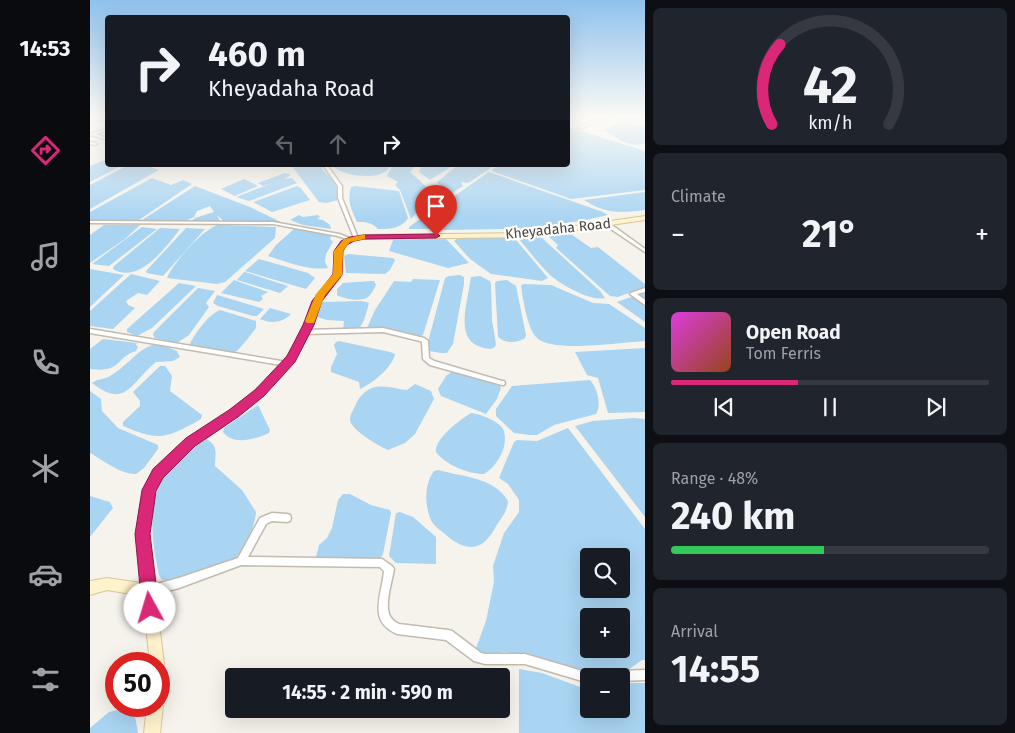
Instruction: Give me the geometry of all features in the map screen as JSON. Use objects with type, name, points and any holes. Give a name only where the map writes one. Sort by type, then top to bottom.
[{"type":"main road","name":"Kheyadaha Road","points":[[351,237],[528,235],[645,218]]},
{"type":"main road","points":[[156,652],[142,534],[149,490],[158,474],[186,446],[233,414],[259,393],[287,364],[305,332],[317,301],[338,275],[338,251],[351,237]]},
{"type":"main road","points":[[90,588],[107,584],[149,591]]},
{"type":"main road","points":[[152,733],[154,717]]},
{"type":"street","points":[[90,222],[273,223],[351,237],[340,198],[340,186],[326,167]]},
{"type":"street","points":[[607,224],[645,251]]},
{"type":"street","points":[[645,290],[633,294],[645,303]]},
{"type":"street","points":[[90,331],[287,364]]},
{"type":"street","points":[[305,332],[394,331],[425,341],[426,359],[432,363],[502,383]]},
{"type":"street","points":[[241,561],[263,521],[272,517],[287,518]]},
{"type":"street","points":[[149,591],[179,583],[241,561],[382,563],[389,569],[383,612],[385,620],[390,625],[398,628],[448,635],[478,657],[485,659],[525,659],[580,675]]},
{"type":"street","points":[[630,676],[645,675]]},
{"type":"water","points":[[570,151],[645,151],[645,190],[571,199],[492,170],[496,167],[570,167]]},
{"type":"water","points":[[105,160],[105,167],[119,167],[90,182],[90,166]]},
{"type":"water","points":[[124,167],[151,167],[159,170],[90,209],[90,185]]},
{"type":"water","points":[[293,167],[322,167],[322,169],[336,184],[338,200],[326,203],[319,202]]},
{"type":"water","points":[[334,167],[390,167],[387,171],[371,176],[352,175]]},
{"type":"water","points":[[392,167],[414,167],[410,172],[440,199],[417,212],[411,219],[400,190],[395,185],[398,182],[387,176]]},
{"type":"water","points":[[421,167],[451,167],[430,180],[419,172]]},
{"type":"water","points":[[456,167],[492,167],[468,183],[461,182],[463,186],[449,195],[437,182]]},
{"type":"water","points":[[489,172],[608,215],[581,221],[518,229],[442,230],[449,209],[440,206]]},
{"type":"water","points":[[285,173],[291,175],[284,179],[292,178],[297,183],[249,201],[236,197],[275,182],[263,186],[258,183]]},
{"type":"water","points":[[152,178],[171,185],[183,180],[192,184],[139,220],[90,221],[90,212]]},
{"type":"water","points":[[244,179],[258,186],[235,196],[221,189]]},
{"type":"water","points":[[195,186],[250,207],[281,222],[225,222],[217,215],[220,221],[190,222],[195,218],[214,212],[210,206],[197,211],[194,217],[183,222],[142,220]]},
{"type":"water","points":[[297,186],[301,188],[310,200],[272,212],[253,202]]},
{"type":"water","points":[[351,187],[399,191],[408,218],[405,222],[394,228],[386,229],[378,229],[366,222],[357,222],[351,209],[350,201]]},
{"type":"water","points":[[645,192],[645,210],[628,212],[606,210],[584,200]]},
{"type":"water","points":[[437,207],[447,209],[440,229],[409,229],[409,227]]},
{"type":"water","points":[[299,215],[303,217],[318,215],[320,217],[317,219],[323,220],[330,225],[331,229],[303,225],[290,220]]},
{"type":"water","points":[[104,225],[140,225],[125,239],[90,263],[90,235]]},
{"type":"water","points":[[218,225],[276,227],[275,238],[225,282],[217,284],[167,278],[175,264],[189,247]]},
{"type":"water","points":[[142,227],[157,229],[109,266],[92,264]]},
{"type":"water","points":[[160,228],[180,229],[160,254],[142,268],[123,273],[113,269],[114,266]]},
{"type":"water","points":[[186,228],[205,229],[163,276],[147,273],[146,271]]},
{"type":"water","points":[[295,228],[332,235],[330,239],[333,242],[326,254],[325,262],[328,268],[306,267],[268,256],[276,245]]},
{"type":"water","points":[[568,232],[591,248],[598,247],[645,284],[645,287],[618,297],[610,296],[556,248],[558,245],[548,236]]},
{"type":"water","points":[[481,236],[505,237],[516,240],[548,278],[542,281],[491,274],[470,259],[454,241],[458,238]]},
{"type":"water","points":[[537,236],[542,238],[600,291],[605,298],[599,299],[584,295],[548,273],[520,240]]},
{"type":"water","points":[[445,238],[469,263],[448,268],[389,251],[393,240]]},
{"type":"water","points":[[348,254],[393,258],[395,260],[390,270],[385,274],[346,273],[344,256]]},
{"type":"water","points":[[259,259],[308,273],[315,278],[306,289],[245,271]]},
{"type":"water","points":[[90,269],[124,275],[90,307]]},
{"type":"water","points":[[244,272],[288,286],[280,293],[237,280]]},
{"type":"water","points":[[131,274],[160,281],[147,295],[138,293],[126,301],[128,305],[135,308],[113,329],[90,326],[90,311]]},
{"type":"water","points":[[460,275],[464,277],[464,284],[453,344],[447,353],[429,351],[427,346],[445,278]]},
{"type":"water","points":[[480,276],[490,281],[491,285],[492,320],[496,344],[491,349],[479,346],[471,341],[465,325],[466,304],[471,277]]},
{"type":"water","points":[[413,279],[440,280],[423,335],[416,339],[388,328],[366,330],[375,310],[394,281],[411,282]]},
{"type":"water","points":[[234,280],[268,292],[261,296],[263,299],[259,302],[221,293]]},
{"type":"water","points":[[507,280],[516,286],[526,335],[522,340],[514,342],[507,342],[498,337],[495,283]]},
{"type":"water","points":[[374,281],[376,285],[371,294],[366,298],[353,300],[337,295],[337,289],[343,283]]},
{"type":"water","points":[[179,283],[196,286],[152,328],[137,336],[127,332],[127,329]]},
{"type":"water","points":[[523,284],[551,285],[593,303],[609,304],[645,328],[645,341],[588,346],[556,345],[544,342],[536,337],[530,327],[521,286]]},
{"type":"water","points":[[198,288],[215,291],[206,303],[209,307],[189,335],[177,343],[155,338],[154,332]]},
{"type":"water","points":[[645,292],[645,322],[617,302]]},
{"type":"water","points":[[217,295],[264,309],[257,316],[253,316],[218,306],[213,303]]},
{"type":"water","points":[[362,301],[369,303],[367,312],[362,324],[353,334],[343,332],[344,321],[327,320],[317,317],[322,302]]},
{"type":"water","points":[[270,308],[291,314],[276,322],[260,319]]},
{"type":"water","points":[[220,310],[256,321],[256,328],[237,351],[231,354],[192,347],[190,344],[199,329],[211,315]]},
{"type":"water","points":[[103,339],[137,343],[138,347],[136,351],[124,357],[113,367],[101,370],[90,369],[90,349]]},
{"type":"water","points":[[339,341],[395,354],[390,365],[381,374],[371,383],[360,389],[359,382],[331,372],[331,367],[337,354],[334,345]]},
{"type":"water","points":[[152,345],[162,345],[177,351],[180,357],[173,361],[156,362],[134,385],[121,393],[113,394],[103,391],[92,383],[110,376],[141,351]]},
{"type":"water","points":[[645,348],[645,412],[608,413],[598,378],[587,375],[575,352]]},
{"type":"water","points":[[160,366],[165,366],[172,376],[170,391],[202,415],[201,419],[163,436],[146,434],[123,426],[123,422],[140,406],[140,401],[133,392]]},
{"type":"water","points":[[454,370],[499,385],[501,388],[497,399],[486,414],[441,396],[438,389],[446,376]]},
{"type":"water","points":[[590,380],[598,396],[599,406],[596,414],[554,425],[537,435],[514,433],[496,416],[496,409],[512,386]]},
{"type":"water","points":[[415,384],[431,391],[434,399],[415,434],[405,443],[388,450],[365,437],[354,428],[350,419],[362,394],[369,389],[381,386],[407,390]]},
{"type":"water","points":[[90,391],[101,399],[102,411],[118,428],[158,445],[158,449],[144,468],[136,474],[124,472],[90,453]]},
{"type":"water","points":[[258,405],[270,430],[269,433],[251,439],[239,440],[227,436],[223,432],[224,428]]},
{"type":"water","points":[[471,413],[484,416],[498,423],[505,435],[505,442],[498,461],[484,474],[458,468],[445,461],[436,452],[439,441],[455,425]]},
{"type":"water","points":[[645,419],[645,517],[575,426],[593,421]]},
{"type":"water","points":[[568,428],[645,529],[645,660],[630,669],[580,668],[580,670],[505,652],[483,655],[476,648],[486,621],[494,582],[493,566],[504,533],[519,512],[519,500],[508,484],[499,478],[514,442],[517,440],[537,441]]},
{"type":"water","points":[[206,439],[215,447],[215,466],[242,490],[256,512],[254,524],[242,550],[227,564],[199,574],[178,579],[162,580],[159,575],[154,549],[152,522],[156,495],[172,466]]},
{"type":"water","points":[[438,470],[486,482],[502,493],[508,501],[505,512],[485,542],[473,547],[467,547],[453,541],[432,522],[426,503],[426,496],[428,482],[434,471]]},
{"type":"water","points":[[343,494],[350,494],[371,505],[390,510],[383,554],[380,559],[318,560],[316,557],[319,545],[327,538],[332,528],[338,500]]},
{"type":"water","points":[[90,496],[110,502],[113,508],[90,537]]},
{"type":"water","points":[[400,512],[413,517],[436,537],[436,564],[396,563],[389,556],[396,513]]},
{"type":"water","points":[[519,669],[542,673],[580,687],[580,718],[630,718],[630,683],[645,683],[645,733],[519,733]]},
{"type":"water","points":[[105,715],[105,717],[135,717],[138,733],[90,733],[90,728]]},
{"type":"slow traffic","points":[[310,321],[321,294],[338,275],[338,251],[344,243],[352,238],[362,237]]},
{"type":"route","points":[[150,608],[142,534],[144,511],[149,490],[158,474],[181,450],[233,414],[279,374],[299,346],[321,294],[338,275],[338,251],[344,243],[352,238],[364,237],[436,236]]}]
